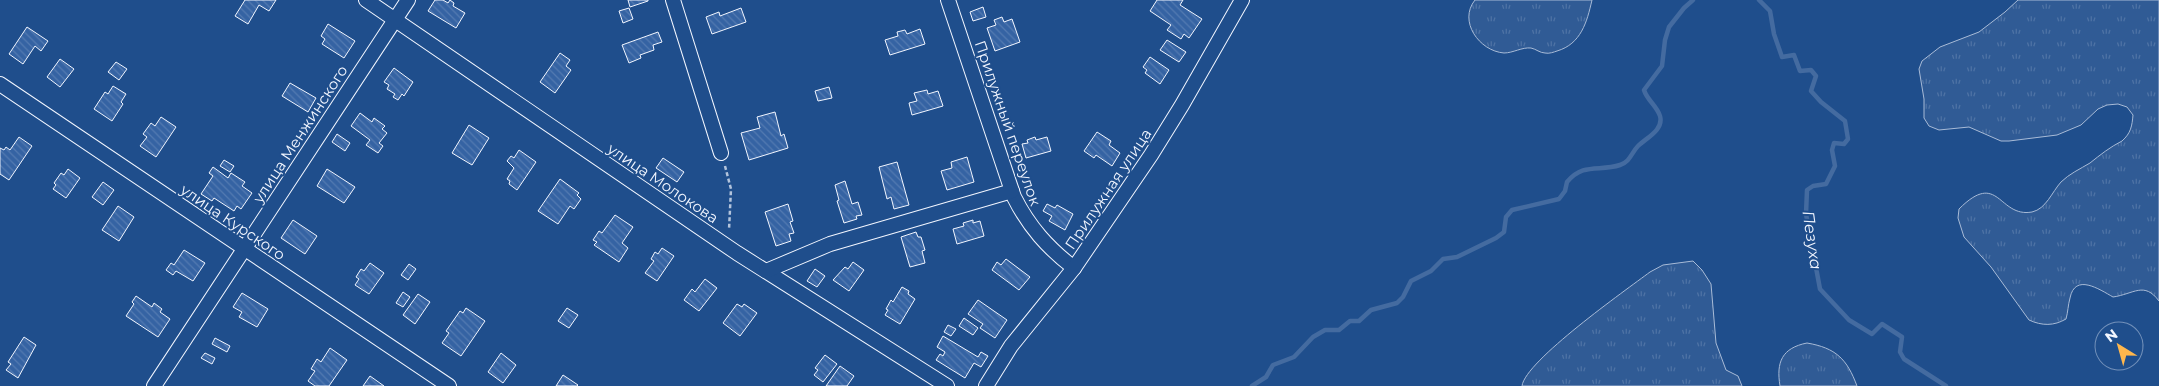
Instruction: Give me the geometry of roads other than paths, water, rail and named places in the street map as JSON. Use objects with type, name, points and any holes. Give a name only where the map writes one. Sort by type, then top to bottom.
[{"type":"street","name":"улица Молокова","points":[[366,0],[727,246],[948,386]]},
{"type":"street","name":"улица Менжинского","points":[[154,386],[408,0]]},
{"type":"street","points":[[672,0],[721,153]]},
{"type":"street","name":"Прилужный переулок","points":[[948,0],[1012,191],[1024,218],[1050,249],[1074,268]]},
{"type":"street","name":"Прилужная улица","points":[[986,386],[1011,346],[1074,268],[1151,155],[1242,0]]},
{"type":"street","name":"улица Курского","points":[[0,84],[449,386]]},
{"type":"street","points":[[766,270],[830,244],[1012,191]]},
{"type":"waterway","points":[[1252,386],[1266,377],[1273,365],[1294,357],[1313,337],[1325,330],[1339,330],[1350,321],[1359,321],[1371,310],[1397,303],[1403,297],[1411,281],[1431,271],[1443,259],[1457,257],[1496,238],[1504,232],[1506,217],[1512,210],[1559,199],[1565,191],[1567,182],[1580,172],[1612,167],[1626,162],[1638,146],[1657,130],[1661,121],[1659,112],[1644,90],[1662,66],[1665,40],[1669,27],[1693,0]]},
{"type":"waterway","name":"Пезуха","points":[[1759,0],[1770,11],[1774,34],[1782,57],[1794,55],[1800,71],[1811,70],[1816,76],[1811,91],[1821,102],[1845,121],[1848,139],[1844,144],[1834,143],[1832,150],[1835,166],[1826,184],[1813,186],[1807,190],[1806,214],[1820,289],[1849,320],[1872,334],[1882,324],[1902,337],[1900,352],[1904,359],[1946,386]]}]
